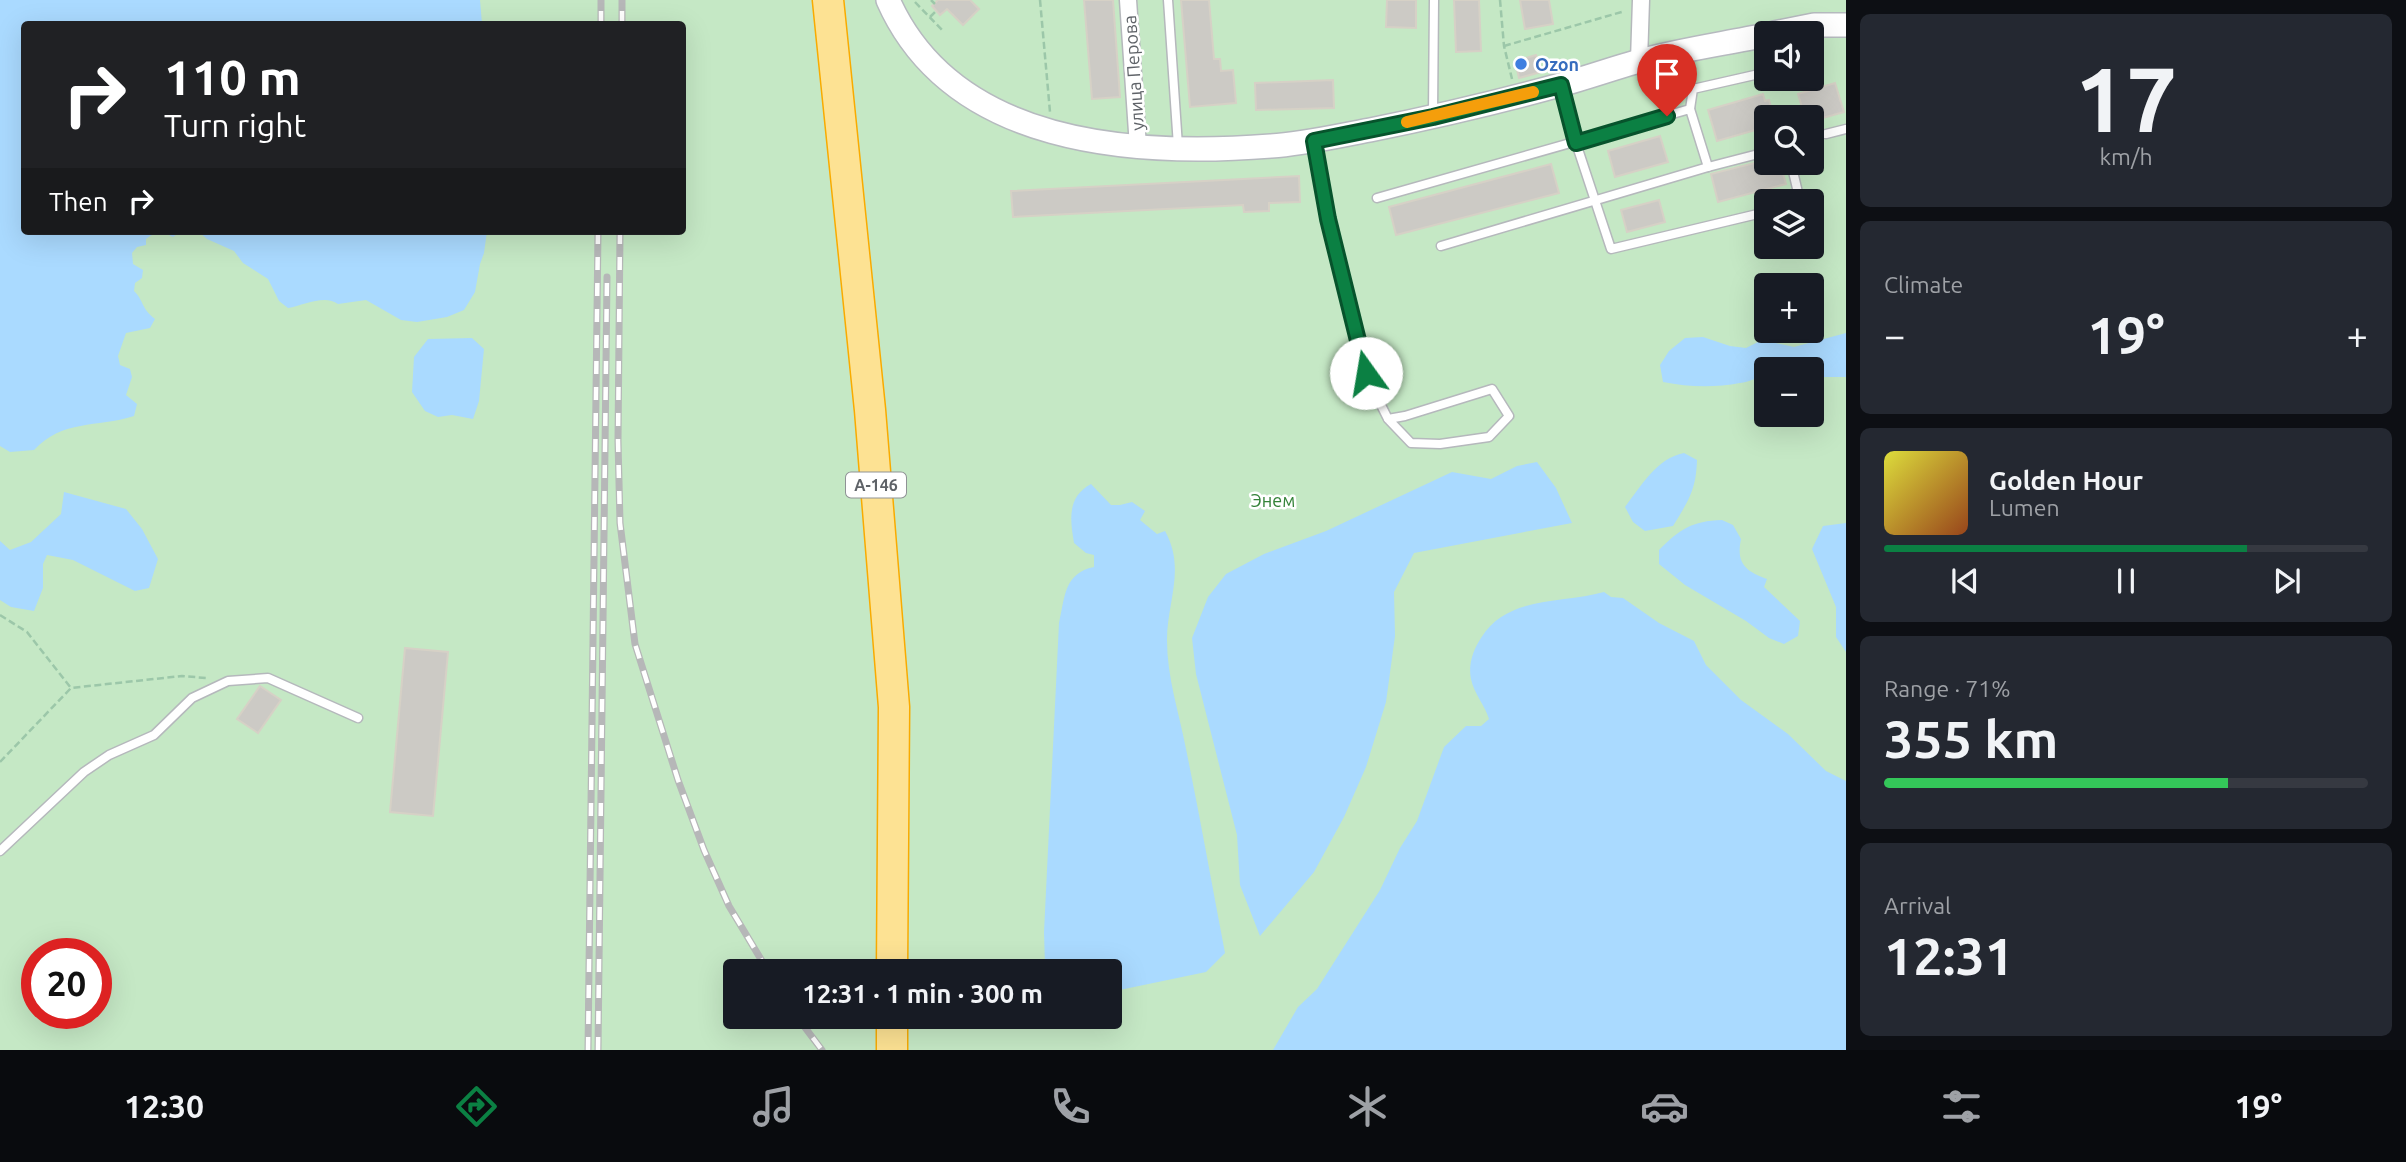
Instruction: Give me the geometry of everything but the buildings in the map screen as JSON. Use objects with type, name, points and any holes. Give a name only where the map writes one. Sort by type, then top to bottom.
[{"type":"highway","name":"А-146","points":[[828,0],[870,410],[894,707],[892,959]]},
{"type":"highway","points":[[892,1029],[892,1050]]},
{"type":"street","points":[[888,0],[898,21],[926,61],[962,91],[997,112],[1052,132],[1108,144],[1178,149],[1271,146],[1314,141],[1433,117],[1561,85],[1639,61],[1754,37]]},
{"type":"street","name":"улица Перова","points":[[1128,0],[1138,147]]},
{"type":"street","points":[[1639,61],[1641,3]]},
{"type":"street","points":[[1824,25],[1846,25]]},
{"type":"lane","points":[[1168,0],[1178,149]]},
{"type":"lane","points":[[1433,117],[1434,0]]},
{"type":"lane","points":[[1708,167],[1690,109],[1693,89],[1754,75]]},
{"type":"lane","points":[[1561,85],[1576,143],[1611,249],[1754,215]]},
{"type":"lane","points":[[1377,198],[1690,109]]},
{"type":"lane","points":[[1826,134],[1846,128]]},
{"type":"lane","points":[[1314,141],[1328,219],[1366,373],[1388,419],[1411,443],[1440,443],[1489,437],[1509,416],[1492,388],[1388,419]]},
{"type":"lane","points":[[1441,246],[1754,155]]},
{"type":"lane","points":[[0,851],[83,772],[109,755],[154,735],[192,698],[228,681],[268,678],[358,719]]},
{"type":"path","points":[[1040,0],[1052,132]]},
{"type":"path","points":[[1500,0],[1504,46],[1516,96]]},
{"type":"path","points":[[915,2],[944,32]]},
{"type":"path","points":[[1504,46],[1641,3]]},
{"type":"path","points":[[930,17],[936,11]]},
{"type":"path","points":[[0,614],[27,632],[71,688]]},
{"type":"path","points":[[0,762],[71,688],[182,676],[228,681]]},
{"type":"green space","name":"Энем","points":[[0,0],[1846,0],[1846,1050],[0,1050]]},
{"type":"water","points":[[0,0],[480,0],[482,21],[21,21],[21,235],[152,235],[146,239],[146,245],[137,247],[132,253],[133,264],[143,270],[142,278],[135,283],[134,291],[155,319],[150,328],[126,333],[118,356],[120,365],[130,369],[132,377],[126,395],[137,404],[134,416],[68,429],[45,440],[34,450],[10,452],[0,446]]},
{"type":"water","points":[[202,235],[486,235],[475,292],[464,310],[447,317],[417,322],[401,320],[366,300],[338,304],[321,300],[288,308],[279,301],[268,279],[243,263],[234,251]]},
{"type":"water","points":[[1846,333],[1846,377],[1824,377],[1824,357],[1754,357],[1754,379],[1730,385],[1701,386],[1663,382],[1660,365],[1669,351],[1685,338],[1703,337],[1746,348],[1756,343],[1794,347],[1824,343],[1824,339]]},
{"type":"water","points":[[472,338],[484,349],[479,401],[473,419],[452,415],[438,417],[425,411],[412,392],[414,357],[428,339]]},
{"type":"water","points":[[1684,453],[1697,460],[1695,479],[1687,502],[1673,526],[1645,531],[1633,522],[1625,507],[1658,467]]},
{"type":"water","points":[[1537,462],[1556,488],[1572,523],[1414,553],[1394,592],[1395,636],[1386,702],[1366,767],[1344,817],[1314,872],[1260,936],[1240,885],[1237,835],[1196,674],[1192,638],[1208,597],[1226,574],[1264,554],[1326,531],[1452,472],[1491,479],[1517,466]]},
{"type":"water","points":[[1091,484],[1111,505],[1132,502],[1145,511],[1140,520],[1157,534],[1165,531],[1171,545],[1175,572],[1167,640],[1169,668],[1225,953],[1206,972],[1122,990],[1122,959],[1045,959],[1059,623],[1071,580],[1084,570],[1094,567],[1094,555],[1086,553],[1074,543],[1072,509],[1083,489]]},
{"type":"water","points":[[64,492],[126,509],[142,529],[158,559],[149,588],[135,591],[73,560],[47,555],[43,564],[43,588],[34,611],[11,607],[0,600],[0,541],[10,550],[31,542],[61,514]]},
{"type":"water","points":[[1722,520],[1733,525],[1741,539],[1740,554],[1744,565],[1753,573],[1767,579],[1764,587],[1800,621],[1798,636],[1784,644],[1769,638],[1746,621],[1685,585],[1659,564],[1659,550],[1680,532],[1694,524]]},
{"type":"water","points":[[1846,523],[1846,652],[1836,637],[1836,607],[1812,549],[1823,526]]},
{"type":"water","points":[[1604,592],[1611,597],[1623,598],[1659,623],[1694,641],[1706,665],[1741,700],[1788,734],[1826,771],[1846,781],[1846,1050],[1273,1050],[1298,1007],[1317,989],[1380,890],[1400,848],[1417,821],[1444,747],[1466,726],[1481,726],[1489,719],[1470,674],[1472,658],[1481,638],[1492,624],[1505,614],[1520,608]]},
{"type":"railway","points":[[601,0],[601,21]]},
{"type":"railway","points":[[622,0],[622,21]]},
{"type":"railway","points":[[588,1050],[598,235]]},
{"type":"railway","points":[[620,235],[620,523],[635,644],[678,780],[704,850],[729,906],[761,959]]},
{"type":"railway","points":[[598,1050],[607,277]]},
{"type":"railway","points":[[806,1029],[822,1050]]},
{"type":"slow traffic","points":[[1407,122],[1533,92]]},
{"type":"place","name":"Ozon","points":[[1521,64]]},
{"type":"route","points":[[1366,373],[1328,219],[1314,141],[1433,117],[1561,85],[1576,143],[1667,116]]}]
